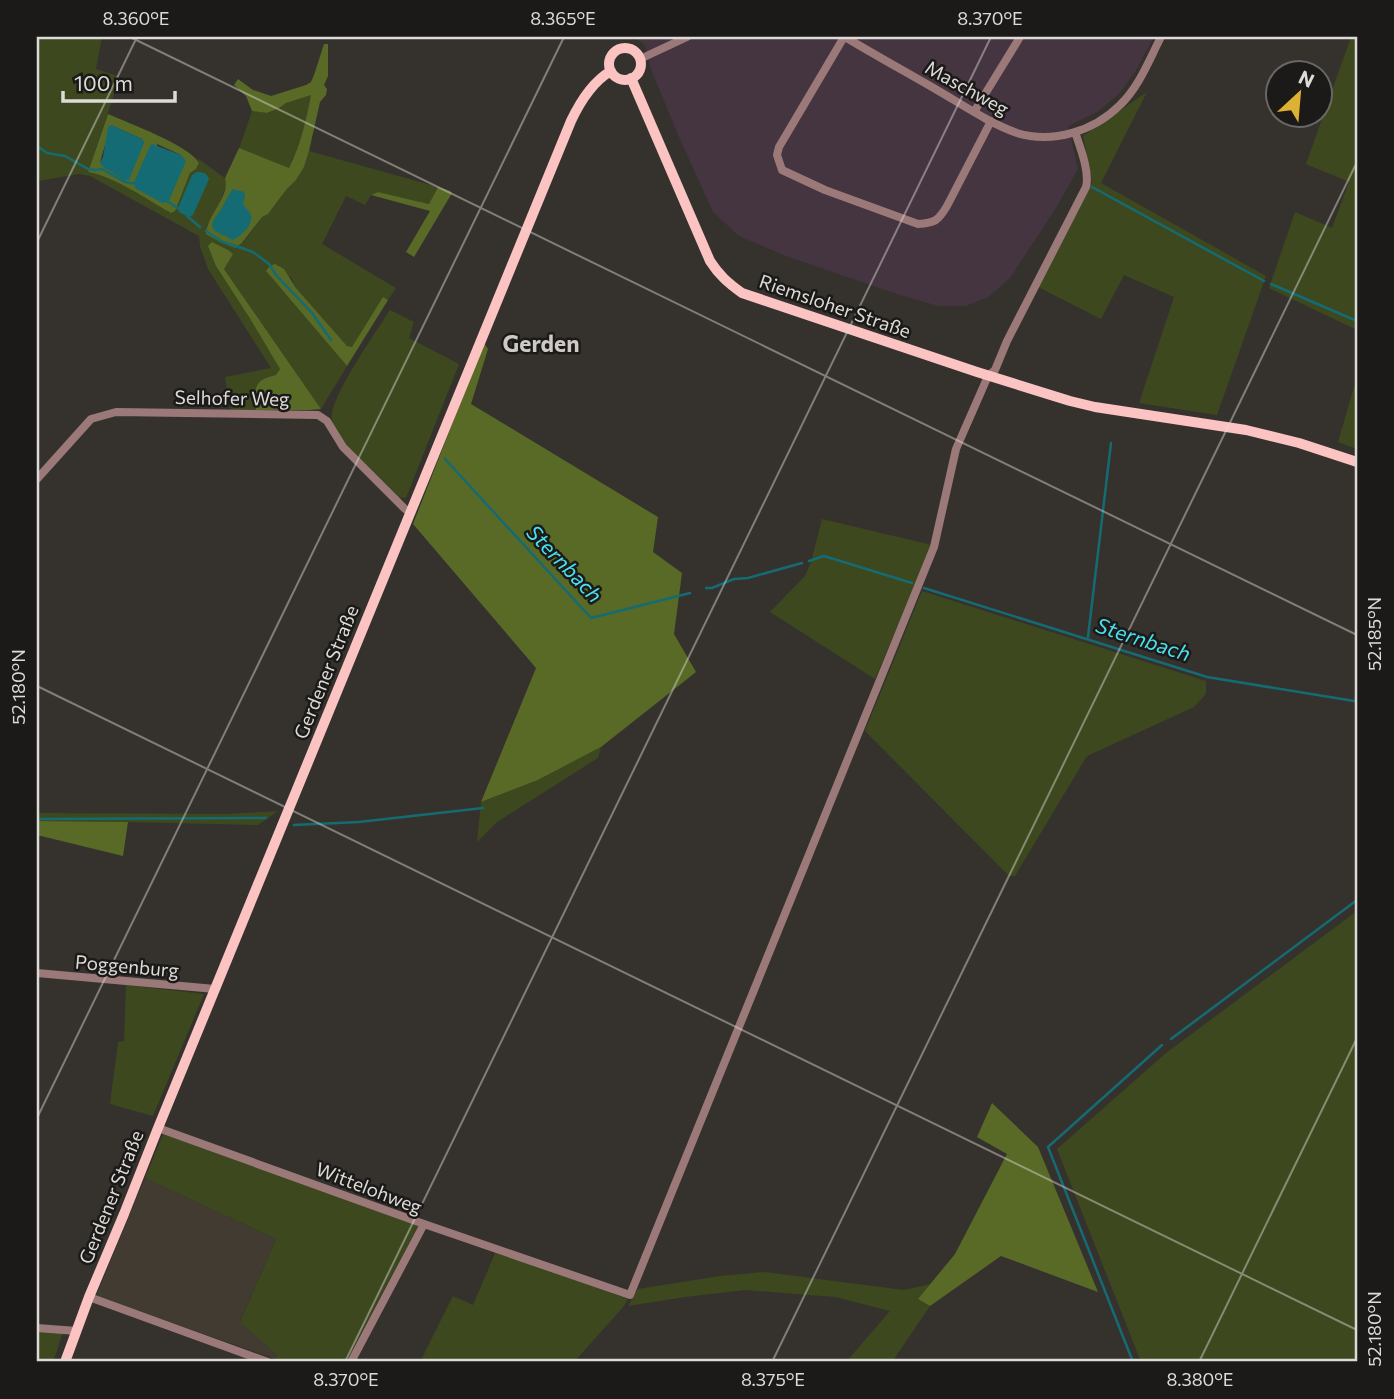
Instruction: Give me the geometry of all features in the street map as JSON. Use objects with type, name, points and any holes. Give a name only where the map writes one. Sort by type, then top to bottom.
[{"type":"main road","points":[[615,44],[635,51],[640,59],[639,72],[631,78],[622,80],[611,71],[609,61],[615,44]]},
{"type":"main road","name":"Gerdener Straße","points":[[65,1362],[89,1297],[571,121],[586,95],[611,71]]},
{"type":"main road","name":"Riemsloher Straße","points":[[631,78],[710,261],[719,274],[742,293],[988,376],[1095,407],[1246,430],[1299,443],[1357,462]]},
{"type":"street","points":[[640,59],[687,37]]},
{"type":"street","points":[[844,37],[779,147],[777,155],[782,170],[818,187],[918,224],[929,223],[939,219],[947,206],[990,121]]},
{"type":"street","name":"Maschweg","points":[[844,37],[990,121],[1031,136],[1075,132],[1109,116],[1138,80],[1161,37]]},
{"type":"street","points":[[974,112],[1020,37]]},
{"type":"street","points":[[424,1224],[629,1295],[934,547],[956,449],[988,376],[995,370],[1007,341],[1086,187],[1081,149],[1075,132]]},
{"type":"street","name":"Selhofer Weg","points":[[37,479],[92,419],[116,412],[317,415],[327,421],[343,447],[411,513]]},
{"type":"street","name":"Poggenburg","points":[[37,973],[215,989]]},
{"type":"street","name":"Wittelohweg","points":[[158,1128],[424,1224],[351,1362]]},
{"type":"street","points":[[89,1297],[268,1362]]},
{"type":"street","points":[[37,1328],[77,1331]]},
{"type":"shaded area","points":[[634,37],[1154,37],[1135,72],[1119,94],[1097,112],[1068,126],[1078,169],[1010,278],[988,297],[966,306],[938,306],[786,256],[739,236],[713,212],[651,69],[645,45]]},
{"type":"shaded area","points":[[145,1178],[276,1239],[240,1321],[277,1355],[275,1359],[96,1296]]},
{"type":"green space","points":[[40,37],[102,37],[96,69],[120,77],[88,172],[120,183],[171,213],[190,173],[199,163],[197,158],[227,182],[220,203],[206,227],[234,248],[243,243],[262,217],[268,214],[296,180],[309,151],[438,187],[429,204],[378,192],[371,195],[365,205],[346,196],[322,244],[396,288],[388,300],[383,298],[352,348],[347,346],[296,288],[291,277],[266,271],[347,366],[321,409],[224,269],[209,243],[280,369],[276,375],[267,377],[254,392],[256,410],[231,410],[225,377],[271,368],[208,269],[199,236],[90,176],[79,174],[38,181],[37,52]]},
{"type":"green space","points":[[1351,37],[1357,37],[1357,330],[1269,288],[1295,212],[1332,228],[1349,182],[1306,164],[1318,130],[1334,130],[1334,85]]},
{"type":"green space","points":[[324,44],[328,44],[328,76],[324,85],[327,89],[326,95],[320,102],[309,151],[296,180],[235,248],[206,234],[224,192],[225,178],[239,148],[289,168],[303,132],[311,95],[267,113],[252,111],[246,96],[234,85],[238,79],[253,90],[271,96],[306,85],[311,82]]},
{"type":"green space","points":[[1147,92],[1101,183],[1266,276],[1217,415],[1139,403],[1174,297],[1124,275],[1101,319],[1038,287],[1092,182],[1083,136]]},
{"type":"green space","points":[[312,94],[305,128],[289,168],[239,149],[252,111],[267,113]]},
{"type":"green space","points":[[108,114],[171,142],[199,163],[190,173],[175,211],[171,213],[120,183],[88,172]],"holes":[[[111,125],[142,139],[144,143],[100,162]],[[157,144],[181,155],[176,183],[168,202]]]},
{"type":"green space","points":[[438,187],[452,193],[414,257],[406,252],[430,211],[371,195],[378,192],[429,204]]},
{"type":"green space","points":[[212,242],[233,254],[224,269],[321,409],[256,410],[257,386],[268,377],[276,375],[280,369],[216,266],[208,246]]},
{"type":"green space","points":[[275,264],[284,269],[296,288],[347,346],[352,347],[383,297],[388,300],[347,366],[266,271]]},
{"type":"green space","points":[[390,310],[414,322],[409,338],[459,364],[406,498],[398,497],[360,461],[341,439],[332,419],[338,396]]},
{"type":"green space","points":[[484,343],[488,349],[471,404],[658,517],[653,552],[682,573],[674,634],[696,672],[601,747],[538,780],[481,802],[536,668],[413,524]]},
{"type":"green space","points":[[1357,377],[1357,449],[1338,442]]},
{"type":"green space","points":[[822,519],[932,545],[875,679],[770,612],[805,576]]},
{"type":"green space","points":[[922,591],[1206,681],[1206,694],[1194,707],[1087,756],[1015,876],[1009,876],[865,731]]},
{"type":"green space","points":[[601,747],[598,758],[497,822],[477,842],[481,802],[538,780]]},
{"type":"green space","points":[[278,811],[258,825],[37,821],[37,813],[226,814]]},
{"type":"green space","points":[[37,821],[128,822],[123,856],[37,835]]},
{"type":"green space","points":[[1357,911],[1357,1362],[1141,1362],[1057,1149],[1166,1053]]},
{"type":"green space","points":[[126,985],[204,994],[153,1116],[110,1104],[118,1042],[124,1041]]},
{"type":"green space","points":[[992,1103],[1038,1147],[1098,1292],[1001,1256],[930,1306],[918,1299],[955,1254],[1007,1154],[977,1137]]},
{"type":"green space","points":[[165,1130],[418,1226],[346,1362],[283,1362],[275,1359],[277,1355],[240,1322],[276,1239],[145,1178]]},
{"type":"green space","points":[[496,1251],[628,1299],[574,1362],[420,1362],[453,1296],[473,1305]]},
{"type":"green space","points":[[764,1272],[904,1290],[931,1284],[918,1299],[930,1306],[892,1362],[846,1362],[890,1311],[835,1297],[745,1290],[628,1306],[638,1289]]},
{"type":"green space","points":[[37,1330],[63,1332],[53,1362],[37,1362]]},
{"type":"water","points":[[111,125],[142,139],[144,143],[129,180],[124,180],[100,162],[108,127]]},
{"type":"water","points":[[152,144],[181,155],[186,161],[168,202],[162,203],[135,188],[134,182]]},
{"type":"water","points":[[197,172],[204,173],[209,179],[193,215],[189,217],[179,212],[178,208],[192,175]]},
{"type":"water","points":[[233,189],[244,192],[243,204],[250,213],[251,221],[233,240],[215,231],[212,226]]},
{"type":"waterway","points":[[37,146],[47,153],[65,156],[88,169],[102,169],[125,182],[137,184]]},
{"type":"waterway","points":[[1092,187],[1264,281]]},
{"type":"waterway","points":[[167,201],[179,209]]},
{"type":"waterway","points":[[187,216],[200,227]]},
{"type":"waterway","points":[[206,231],[221,241],[253,252],[269,264],[312,313],[331,340]]},
{"type":"waterway","points":[[1271,284],[1357,321]]},
{"type":"waterway","points":[[1088,637],[1111,443]]},
{"type":"waterway","name":"Sternbach","points":[[445,459],[591,618],[690,593]]},
{"type":"waterway","name":"Sternbach","points":[[809,561],[824,556],[912,583]]},
{"type":"waterway","name":"Sternbach","points":[[706,588],[802,563]]},
{"type":"waterway","name":"Sternbach","points":[[924,588],[1207,677],[1357,700]]},
{"type":"waterway","points":[[294,825],[359,822],[483,808]]},
{"type":"waterway","points":[[37,819],[266,818]]},
{"type":"waterway","points":[[1171,1039],[1357,900]]},
{"type":"waterway","points":[[1133,1362],[1048,1147],[1162,1045]]},
{"type":"district","name":"Gerden","points":[[541,344]]}]
